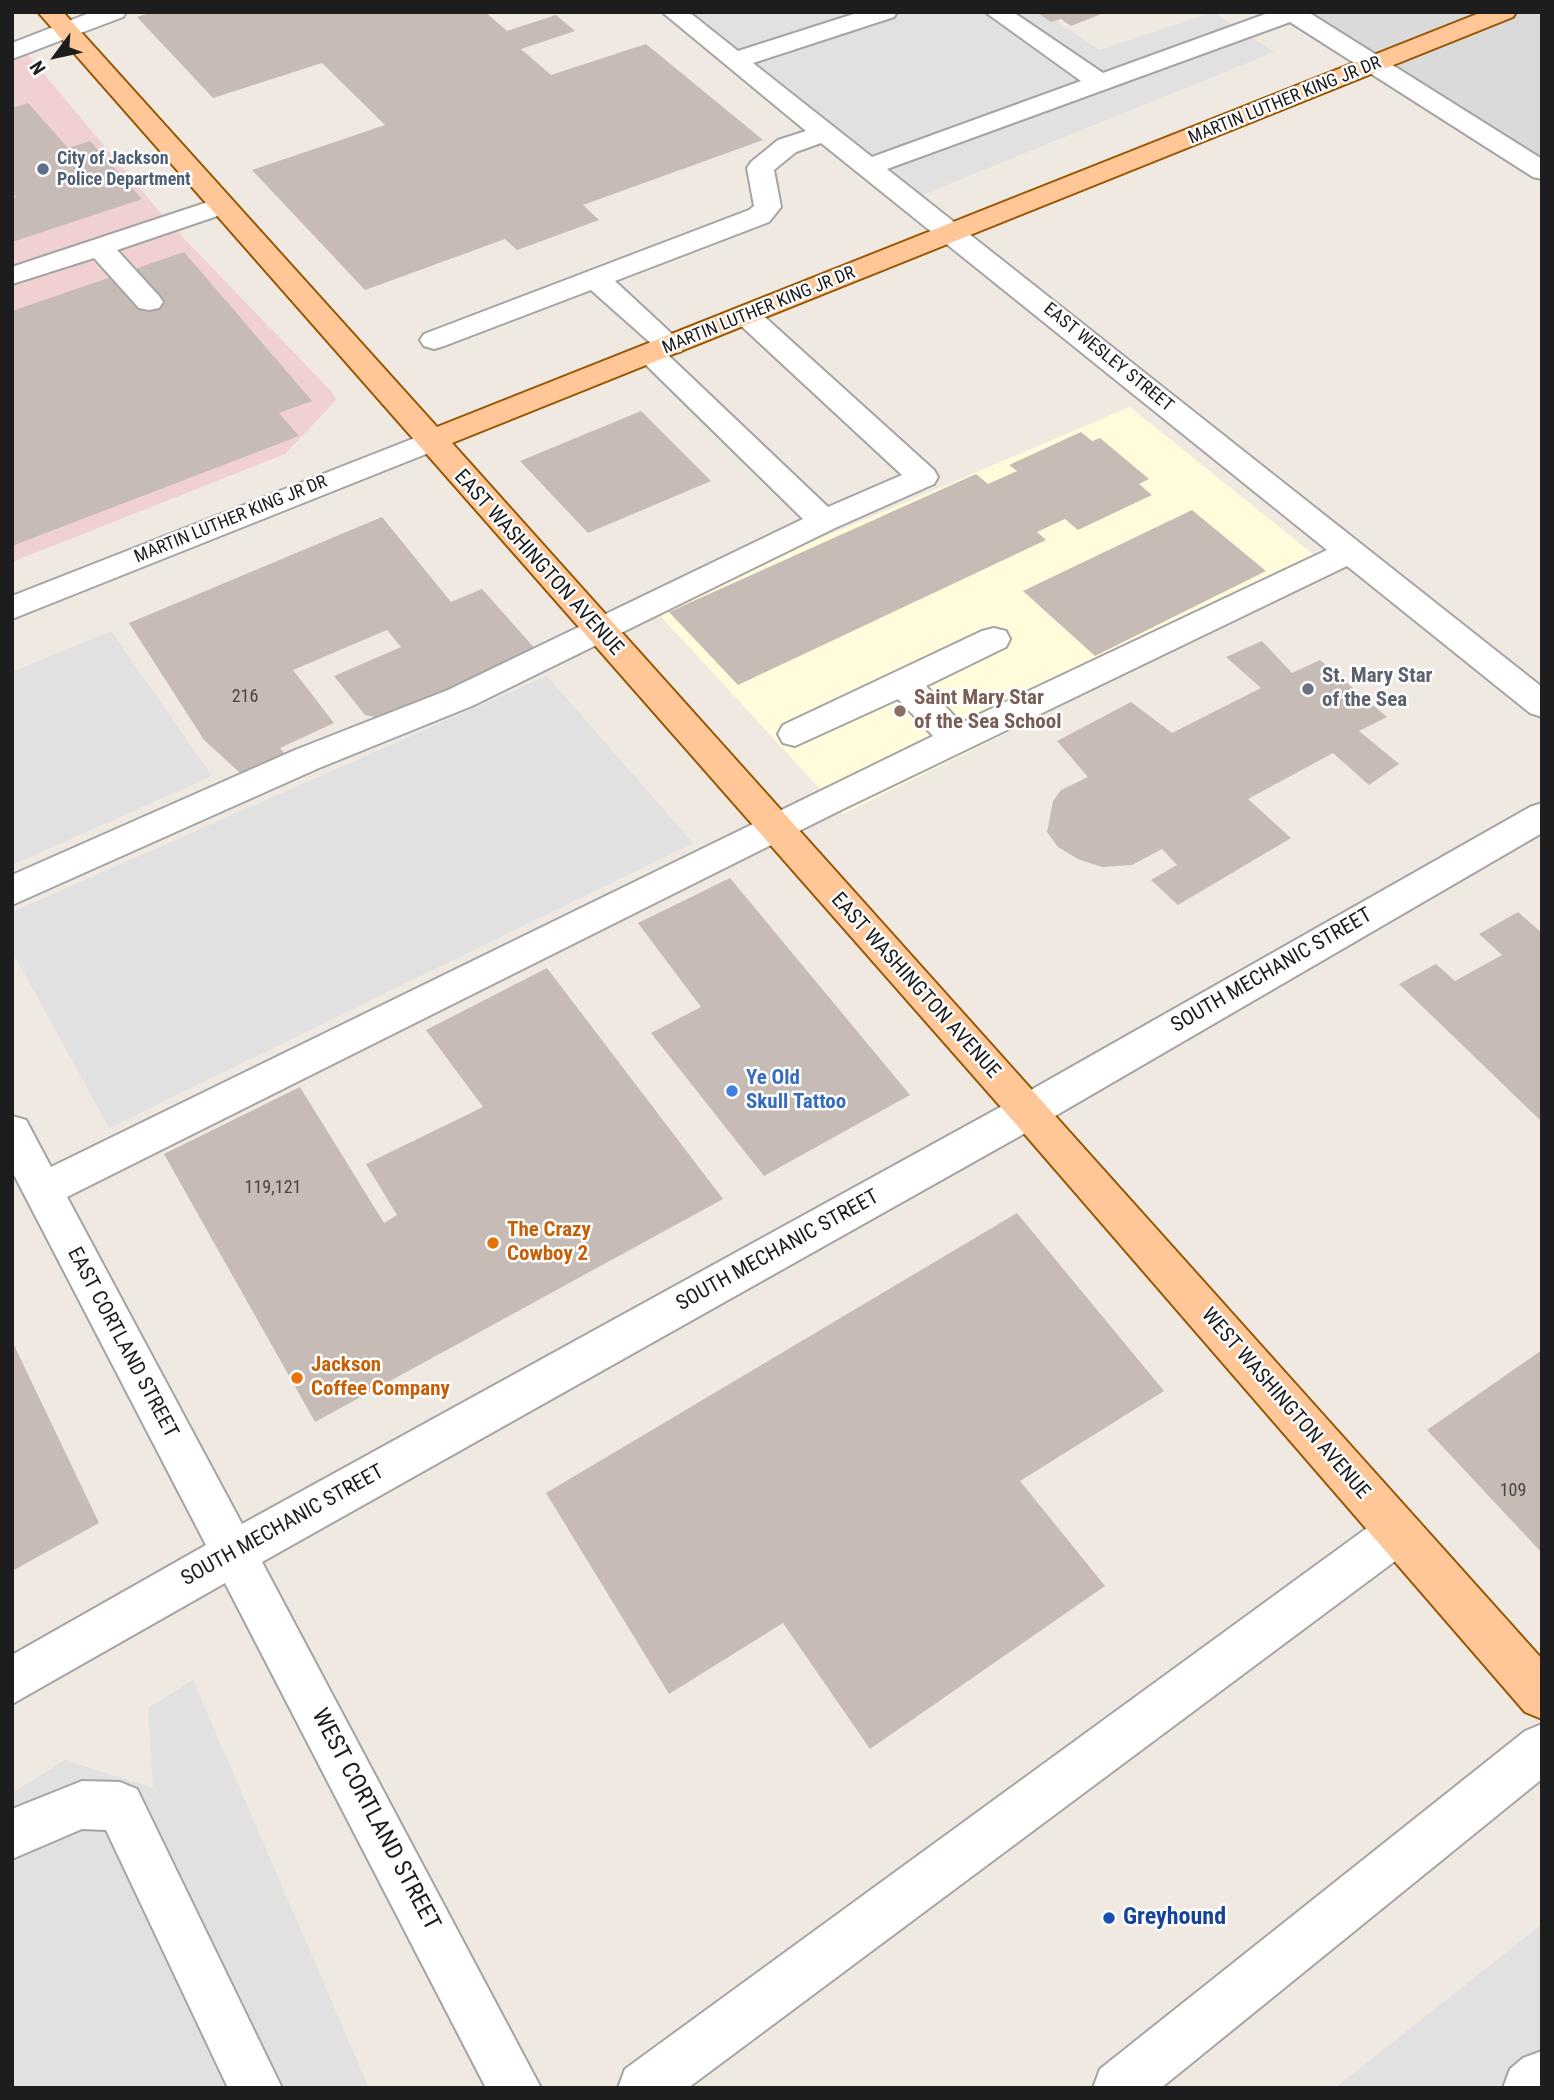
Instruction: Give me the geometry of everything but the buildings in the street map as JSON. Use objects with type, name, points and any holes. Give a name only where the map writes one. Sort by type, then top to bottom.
[{"type":"main road","name":"MARTIN LUTHER KING JR DR","points":[[430,441],[1504,12]]},
{"type":"main road","name":"EAST WASHINGTON AVENUE","points":[[58,22],[1029,1111]]},
{"type":"main road","name":"WEST WASHINGTON AVENUE","points":[[1029,1111],[1542,1695]]},
{"type":"street","points":[[12,52],[58,22],[114,12]]},
{"type":"street","name":"EAST WESLEY STREET","points":[[674,12],[866,168],[953,234],[1542,705]]},
{"type":"street","points":[[733,61],[885,12]]},
{"type":"street","points":[[997,12],[1100,83]]},
{"type":"street","points":[[866,168],[1292,13],[1542,172]]},
{"type":"street","points":[[434,340],[759,216],[768,207],[760,168],[787,146],[824,133]]},
{"type":"street","points":[[12,276],[220,206]]},
{"type":"street","points":[[99,247],[149,302]]},
{"type":"street","points":[[595,278],[824,521]]},
{"type":"street","points":[[12,891],[307,759],[460,698],[824,521],[923,477],[747,316]]},
{"type":"street","name":"MARTIN LUTHER KING JR DR","points":[[12,608],[430,441]]},
{"type":"street","points":[[42,1190],[956,739],[1351,551]]},
{"type":"street","points":[[795,734],[994,639]]},
{"type":"street","points":[[903,683],[956,739]]},
{"type":"street","name":"SOUTH MECHANIC STREET","points":[[12,1681],[234,1553],[1029,1111],[1542,816]]},
{"type":"street","name":"EAST CORTLAND STREET","points":[[12,1132],[234,1553]]},
{"type":"street","points":[[644,2088],[1398,1532]]},
{"type":"street","name":"WEST CORTLAND STREET","points":[[234,1553],[516,2088]]},
{"type":"street","points":[[1119,2088],[1542,1748]]},
{"type":"street","points":[[12,1835],[82,1805],[120,1807],[256,2088]]},
{"type":"street","points":[[1528,2088],[1542,2077]]},
{"type":"shaded area","points":[[674,12],[1044,12],[1099,50],[1213,12],[1274,52],[907,201]]},
{"type":"shaded area","points":[[1291,12],[1542,12],[1542,170]]},
{"type":"shaded area","points":[[12,36],[169,223],[332,392],[336,400],[285,454],[12,562]]},
{"type":"shaded area","name":"Saint Mary Star of the Sea School","points":[[1130,407],[1334,571],[843,814],[654,609]]},
{"type":"shaded area","points":[[111,631],[212,776],[12,865],[12,672]]},
{"type":"shaded area","points":[[547,676],[693,843],[109,1128],[12,951],[12,912]]},
{"type":"shaded area","points":[[193,1680],[369,2088],[12,2088],[12,1793],[65,1760],[153,1788],[148,1708]]},
{"type":"shaded area","points":[[1542,1924],[1542,2088],[1335,2088]]},
{"type":"place","name":"City of Jackson Police Department","points":[[43,169]]},
{"type":"place","name":"St. Mary Star of the Sea","points":[[1308,689]]},
{"type":"place","name":"Saint Mary Star of the Sea School","points":[[900,711]]},
{"type":"place","name":"Ye Old Skull Tattoo","points":[[732,1091]]},
{"type":"place","name":"The Crazy Cowboy 2","points":[[493,1243]]},
{"type":"place","name":"Jackson Coffee Company","points":[[297,1378]]},
{"type":"place","name":"Greyhound","points":[[1109,1918]]}]
